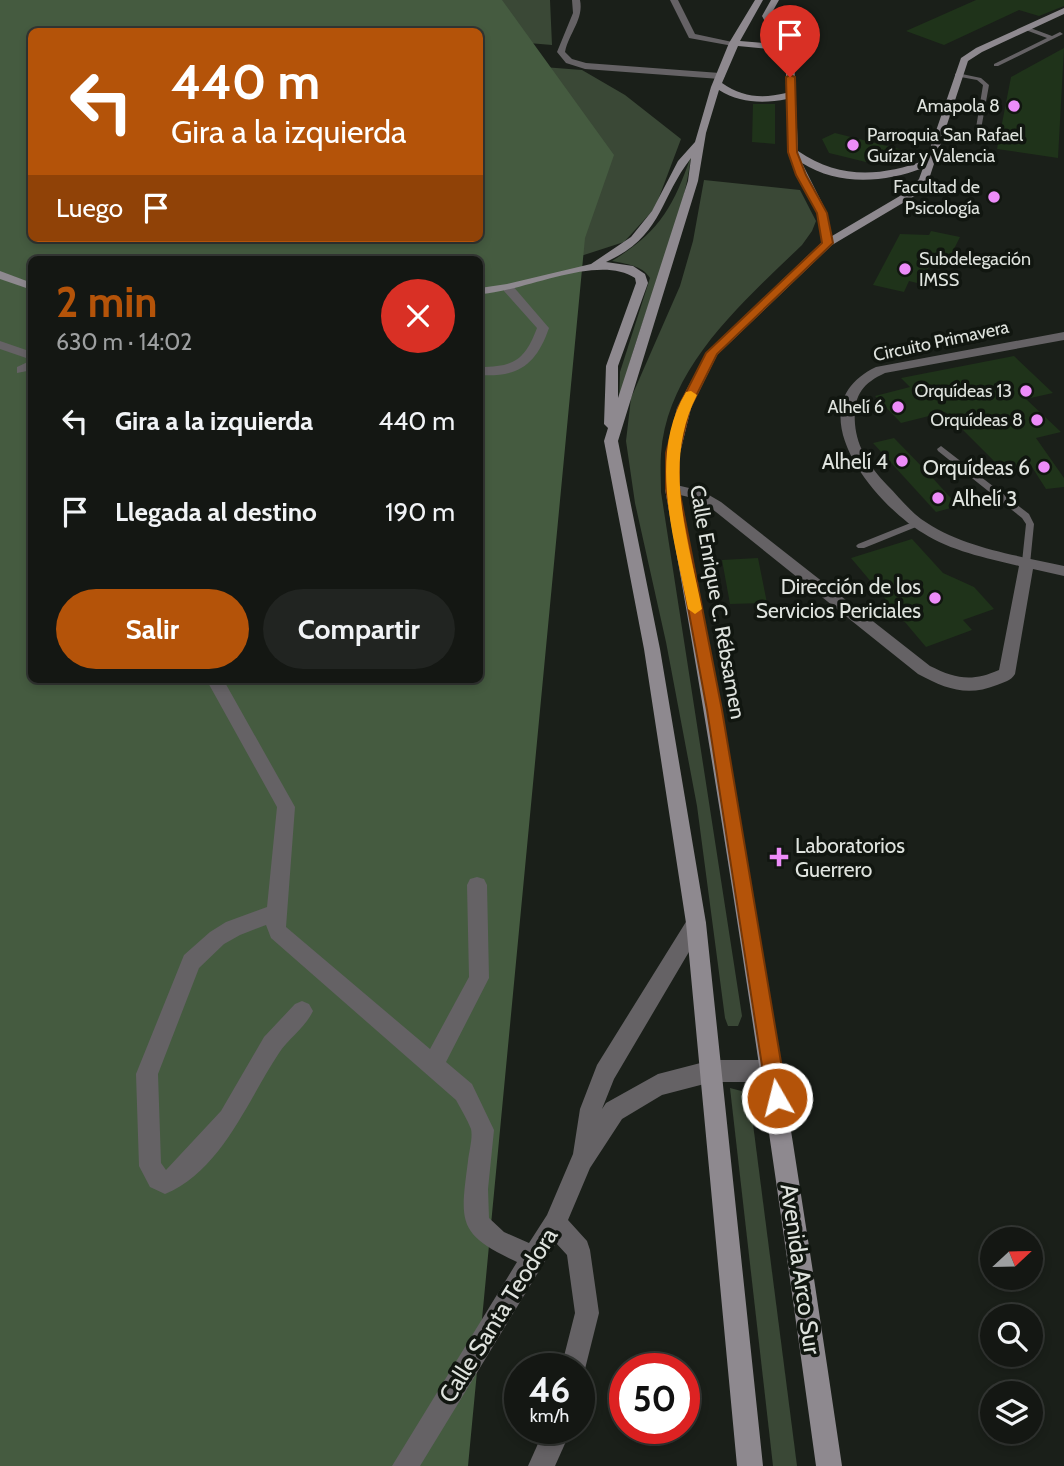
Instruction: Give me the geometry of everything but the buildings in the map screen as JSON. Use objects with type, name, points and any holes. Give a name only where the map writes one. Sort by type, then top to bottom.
[{"type":"main road","points":[[611,441],[693,181],[697,144],[733,43],[759,0]]},
{"type":"main road","points":[[775,0],[766,16],[790,58],[791,144],[801,175],[822,213],[828,243]]},
{"type":"main road","points":[[957,75],[964,60],[1064,11]]},
{"type":"main road","points":[[733,43],[769,44],[783,48]]},
{"type":"main road","name":"Calle Enrique C. Rébsamen","points":[[773,1071],[715,710],[672,489],[673,453],[684,408],[712,353],[828,243],[914,192],[924,180],[957,75]]},
{"type":"main road","points":[[719,80],[727,92],[744,99],[767,100],[792,94]]},
{"type":"main road","points":[[571,272],[625,249],[643,234],[654,220],[685,156],[697,144]]},
{"type":"main road","points":[[791,144],[809,165],[820,170],[856,177],[881,177],[906,172],[929,162]]},
{"type":"main road","points":[[483,291],[508,288],[611,265],[636,270],[642,276],[635,306],[612,366],[611,441],[652,649],[696,923],[750,1466]]},
{"type":"main road","points":[[0,275],[28,285]]},
{"type":"main road","name":"Avenida Arco Sur","points":[[773,1071],[828,1466]]},
{"type":"street","points":[[576,0],[576,14],[565,36],[561,52],[576,64],[719,80]]},
{"type":"street","points":[[674,0],[692,36],[733,43]]},
{"type":"street","points":[[483,371],[509,368],[532,354],[543,328],[508,288]]},
{"type":"street","name":"Circuito Primavera","points":[[1064,336],[881,370],[862,379],[851,392],[847,414],[849,442],[865,470],[893,501],[918,523],[953,541],[1064,571]]},
{"type":"street","points":[[0,345],[28,355]]},
{"type":"street","points":[[672,489],[697,494],[716,505],[924,670],[948,683],[968,688],[983,685],[1007,674],[1027,562]]},
{"type":"street","points":[[216,683],[286,807],[277,923]]},
{"type":"street","points":[[433,1065],[479,978],[477,885]]},
{"type":"street","points":[[302,1011],[272,1044],[229,1119],[178,1176],[165,1182],[158,1179],[150,1166],[147,1074],[191,962],[217,938],[248,922],[277,923],[464,1092],[483,1130],[475,1189],[477,1223],[496,1240],[533,1257]]},
{"type":"street","name":"Calle Santa Teodora","points":[[582,1160],[591,1109],[605,1073],[696,923]]},
{"type":"street","name":"Calle Santa Teodora","points":[[405,1466],[555,1223],[582,1160],[614,1111],[658,1085],[712,1071],[773,1071]]},
{"type":"street","points":[[555,1223],[578,1250],[587,1313],[578,1353]]},
{"type":"street","points":[[541,1466],[551,1444]]},
{"type":"lane","points":[[1025,28],[1052,38]]},
{"type":"lane","points":[[996,65],[1060,34]]},
{"type":"lane","points":[[957,75],[979,79],[986,85],[978,134]]},
{"type":"lane","points":[[941,449],[1026,516],[1030,524],[1027,562]]},
{"type":"lane","points":[[861,546],[918,523]]},
{"type":"green space","points":[[0,0],[550,0],[552,45],[483,39],[483,28],[28,28],[28,227]]},
{"type":"green space","points":[[0,0],[502,0],[614,155],[585,238],[468,1466],[0,1466]]},
{"type":"green space","points":[[483,62],[582,70],[625,95],[681,139],[655,208],[624,242],[516,277],[483,260],[483,256],[32,256],[30,242],[483,242]]},
{"type":"green space","points":[[691,156],[677,220],[635,344],[619,407],[620,372],[650,278],[638,268],[612,261],[653,229],[678,190]]},
{"type":"green space","points":[[704,180],[800,190],[816,221],[802,245],[733,313],[693,365],[677,393],[666,422],[661,454],[661,492],[742,1016],[738,1026],[728,1026],[725,1018],[697,806],[666,642],[635,503],[626,441],[631,398],[680,286],[693,241]]},
{"type":"green space","points":[[730,1088],[749,1093],[797,1466],[773,1466]]},
{"type":"slow traffic","points":[[691,395],[684,408],[673,453],[672,489],[695,609]]},
{"type":"place","name":"Amapola 8","points":[[1014,106]]},
{"type":"place","name":"Parroquia San Rafael Guízar y Valencia","points":[[853,145]]},
{"type":"place","name":"Facultad de Psicología","points":[[994,197]]},
{"type":"place","name":"Subdelegación IMSS","points":[[905,269]]},
{"type":"place","name":"Orquídeas 13","points":[[1026,391]]},
{"type":"place","name":"Alhelí 6","points":[[898,407]]},
{"type":"place","name":"Orquídeas 8","points":[[1037,420]]},
{"type":"place","name":"Alhelí 4","points":[[902,461]]},
{"type":"place","name":"Orquídeas 6","points":[[1044,467]]},
{"type":"place","name":"Alhelí 3","points":[[938,498]]},
{"type":"place","name":"Dirección de los Servicios Periciales","points":[[935,598]]},
{"type":"place","name":"Laboratorios Guerrero","points":[[779,857]]},
{"type":"route","points":[[777,1098],[715,710],[672,489],[673,453],[684,408],[712,353],[828,243],[822,213],[801,175],[793,152],[790,77]]}]
